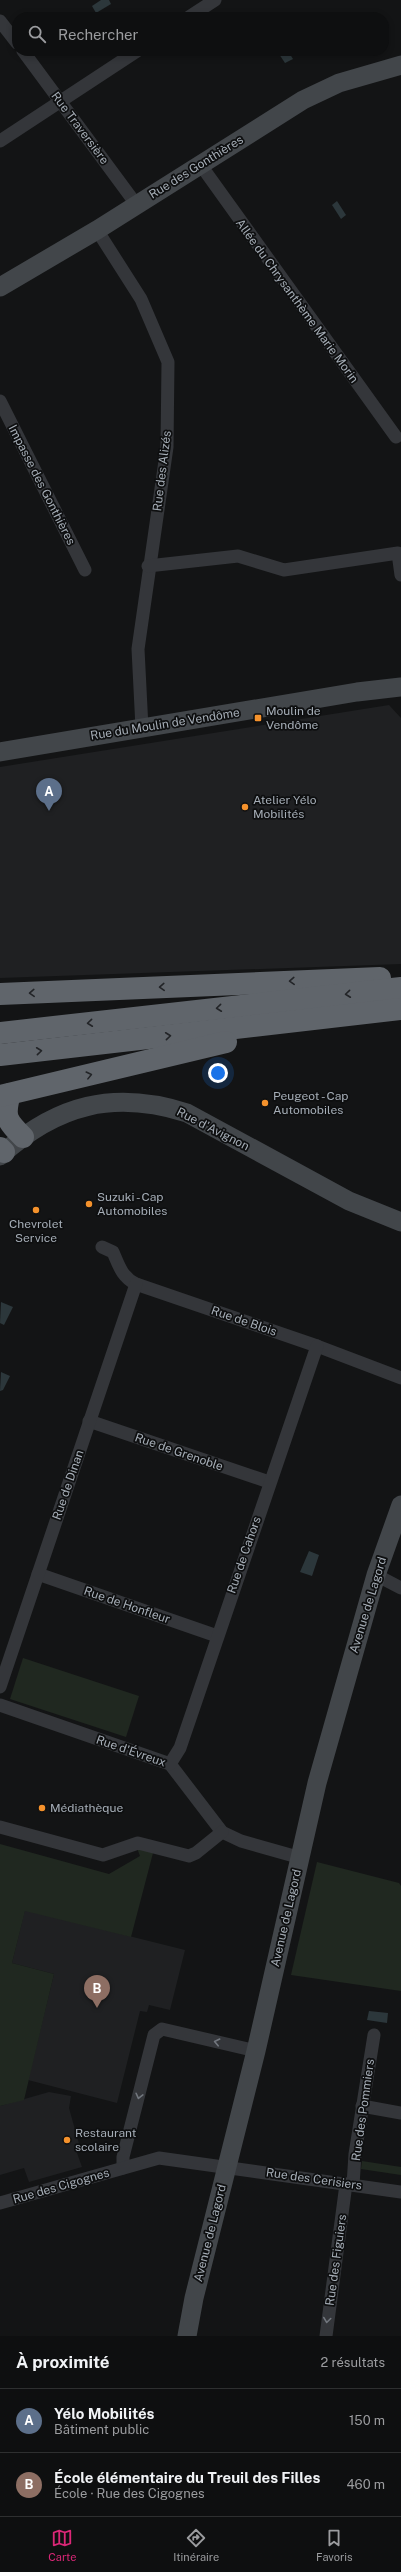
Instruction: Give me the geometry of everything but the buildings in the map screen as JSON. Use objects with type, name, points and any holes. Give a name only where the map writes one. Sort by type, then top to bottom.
[{"type":"highway","points":[[0,994],[359,978],[401,979]]},
{"type":"highway","points":[[0,1033],[401,988]]},
{"type":"highway","points":[[0,1055],[401,1009]]},
{"type":"highway","points":[[23,1137],[6,1117],[5,1095],[164,1056],[266,1036],[307,1020]]},
{"type":"street","points":[[197,12],[215,0]]},
{"type":"street","points":[[0,21],[12,37]]},
{"type":"street","name":"Rue Traversière","points":[[27,56],[136,204]]},
{"type":"street","points":[[0,141],[129,56]]},
{"type":"street","name":"Rue des Gonthières","points":[[0,287],[97,230],[303,100],[339,83],[401,65]]},
{"type":"street","name":"Allée du Chrysanthème Marie Morin","points":[[200,164],[396,437]]},
{"type":"street","name":"Rue des Alizés","points":[[97,230],[141,299],[168,362],[167,447],[148,566],[138,649],[142,728]]},
{"type":"street","name":"Impasse des Gonthières","points":[[0,400],[84,570]]},
{"type":"street","points":[[148,566],[238,556],[284,570],[398,553],[401,575]]},
{"type":"street","name":"Rue du Moulin de Vendôme","points":[[0,752],[357,692],[401,687]]},
{"type":"street","name":"Rue d'Avignon","points":[[1,1152],[50,1120],[77,1109],[108,1101],[134,1101],[158,1104],[187,1113],[349,1201],[401,1222]]},
{"type":"street","name":"Rue de Blois","points":[[102,1248],[113,1252],[122,1274],[127,1280],[136,1284],[317,1346],[401,1378]]},
{"type":"street","name":"Rue de Dinan","points":[[0,1687],[136,1284]]},
{"type":"street","name":"Rue de Cahors","points":[[170,1764],[180,1748],[269,1482],[317,1346]]},
{"type":"street","name":"Rue de Grenoble","points":[[89,1421],[269,1482]]},
{"type":"street","name":"Avenue de Lagord","points":[[188,2336],[194,2298],[256,2051],[317,1782],[376,1574],[401,1505]]},
{"type":"street","name":"Rue de Honfleur","points":[[38,1574],[217,1636]]},
{"type":"street","points":[[376,1574],[401,1588]]},
{"type":"street","name":"Rue d'Évreux","points":[[0,1705],[170,1764],[222,1832],[241,1842],[300,1858]]},
{"type":"street","points":[[0,1827],[103,1856],[138,1843],[189,1856],[196,1854],[222,1832]]},
{"type":"street","name":"Rue des Cigognes","points":[[123,2168],[123,2158],[154,2035],[162,2029],[256,2051]]},
{"type":"street","name":"Rue des Pommiers","points":[[350,2185],[374,2035]]},
{"type":"street","points":[[362,2106],[401,2113]]},
{"type":"street","name":"Rue des Cigognes","points":[[0,2203],[159,2158],[227,2166]]},
{"type":"street","name":"Rue des Cerisiers","points":[[227,2166],[401,2192]]},
{"type":"street","name":"Rue des Figuiers","points":[[326,2336],[350,2185]]},
{"type":"shaded area","points":[[101,0],[109,0],[111,4],[98,12],[95,12],[92,6]]},
{"type":"shaded area","points":[[280,56],[291,56],[293,59],[285,63]]},
{"type":"shaded area","points":[[337,201],[346,215],[341,219],[332,205]]},
{"type":"shaded area","points":[[389,705],[401,718],[401,964],[0,978],[0,767]]},
{"type":"shaded area","points":[[1,1302],[13,1307],[4,1325],[0,1323]]},
{"type":"shaded area","points":[[1,1372],[10,1376],[3,1390],[0,1391]]},
{"type":"shaded area","points":[[309,1551],[319,1555],[312,1576],[300,1572]]},
{"type":"shaded area","points":[[23,1658],[139,1696],[126,1737],[10,1699]]},
{"type":"shaded area","points":[[0,1844],[109,1874],[140,1856],[137,1848],[153,1853],[131,1937],[25,1911],[12,1963],[54,1974],[24,2100],[0,2106]]},
{"type":"shaded area","points":[[317,1862],[399,1883],[401,1886],[401,1991],[291,1975]]},
{"type":"shaded area","points":[[25,1910],[185,1950],[170,2010],[149,2005],[147,2012],[140,2011],[117,2103],[28,2080],[54,1974],[12,1963]]},
{"type":"shaded area","points":[[369,2011],[388,2013],[387,2023],[367,2020]]},
{"type":"shaded area","points":[[49,2092],[71,2096],[69,2108],[81,2151],[77,2153],[82,2167],[29,2182],[24,2168],[0,2175],[0,2106]]},
{"type":"shaded area","points":[[362,2161],[401,2167],[401,2175],[361,2169]]},
{"type":"place","name":"Moulin de Vendôme","points":[[258,718]]},
{"type":"place","name":"Atelier Yélo Mobilités","points":[[245,807]]},
{"type":"place","name":"Yélo Mobilités","points":[[49,811]]},
{"type":"place","name":"Peugeot - Cap Automobiles","points":[[265,1103]]},
{"type":"place","name":"Suzuki - Cap Automobiles","points":[[89,1204]]},
{"type":"place","name":"Chevrolet Service","points":[[36,1210]]},
{"type":"place","name":"Médiathèque","points":[[42,1808]]},
{"type":"place","name":"École élémentaire du Treuil des Filles","points":[[97,2008]]},
{"type":"place","name":"Restaurant scolaire","points":[[67,2140]]}]
